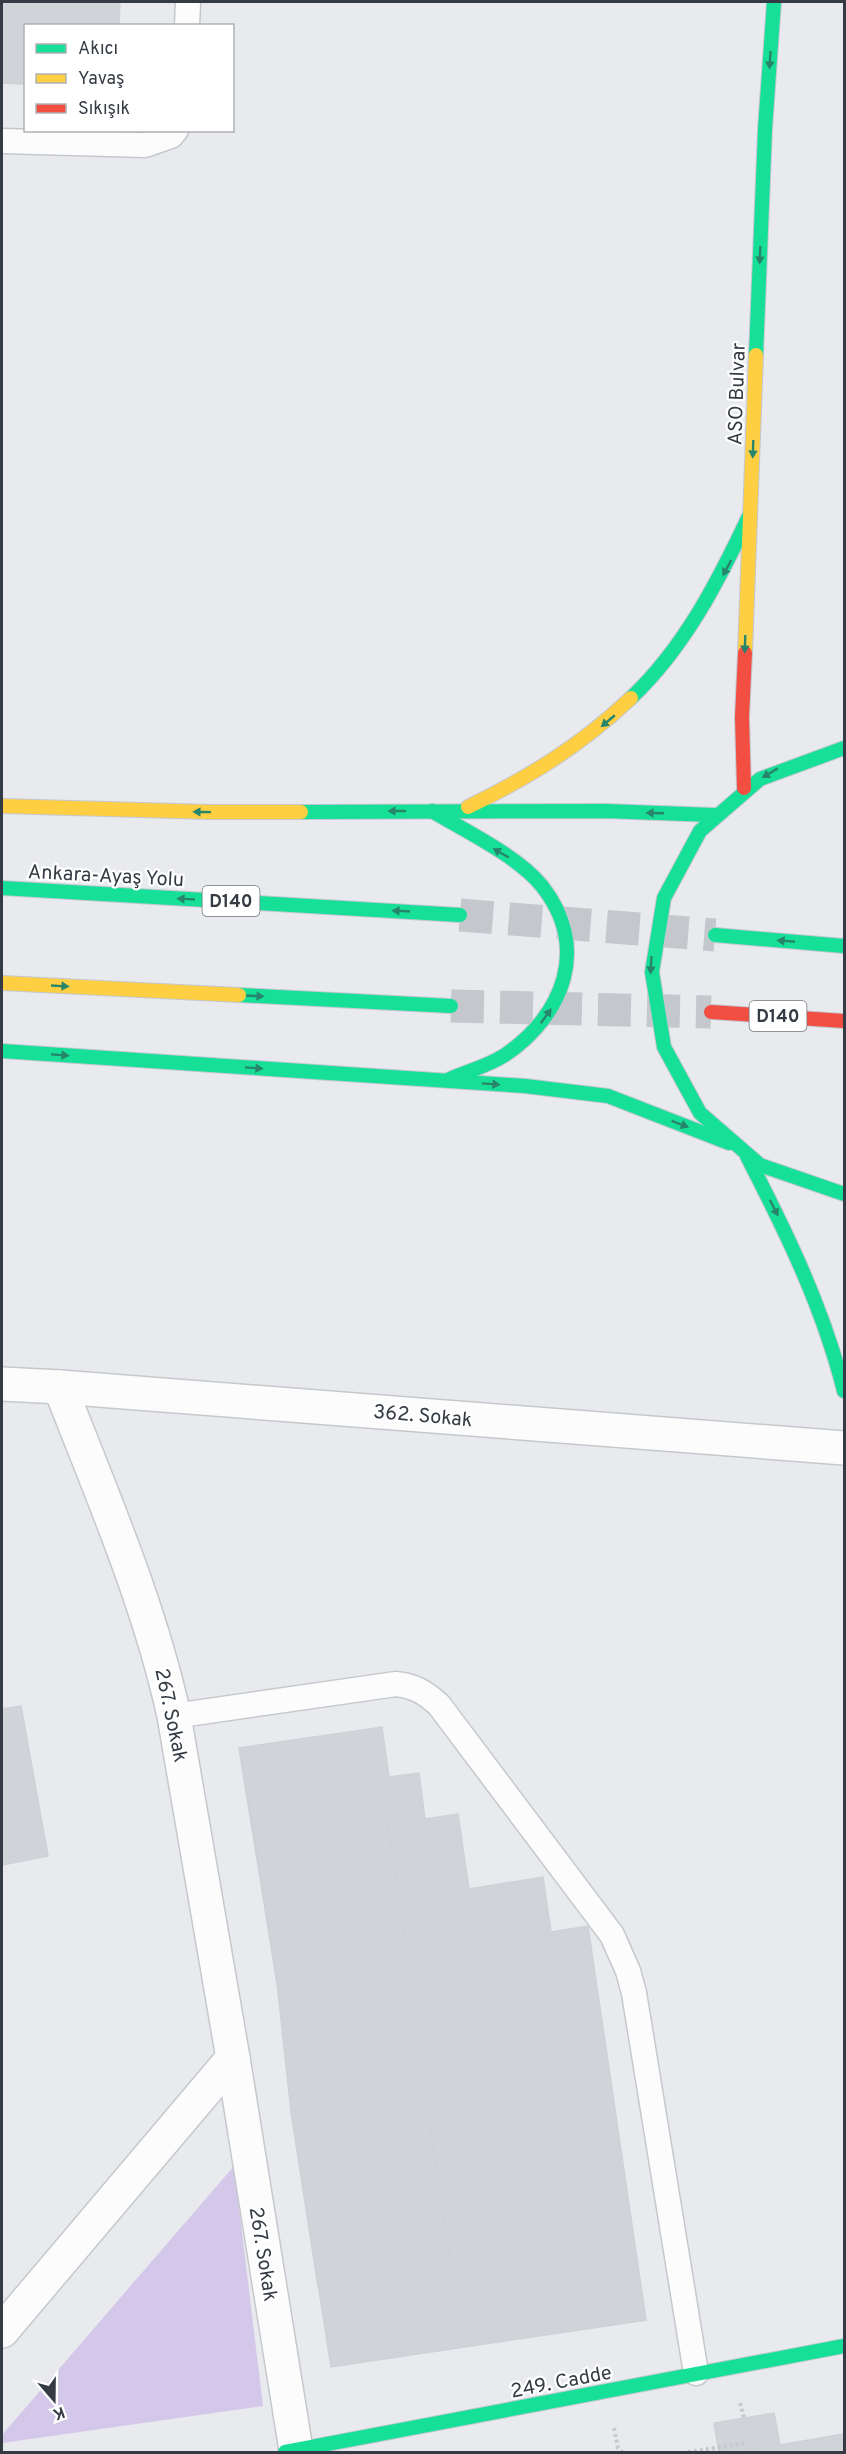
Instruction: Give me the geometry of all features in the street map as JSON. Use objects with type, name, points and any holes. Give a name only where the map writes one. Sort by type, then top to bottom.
[{"type":"main road","name":"ASO Bulvar","points":[[744,788],[742,717],[765,129],[774,2]]},
{"type":"main road","points":[[459,811],[502,793],[561,757],[616,714],[649,681],[680,643],[707,603],[731,560],[750,514]]},
{"type":"main road","points":[[844,748],[817,753],[779,768],[744,788],[713,815],[685,852],[665,893],[653,937],[650,983],[657,1028],[673,1071],[697,1110],[729,1143],[770,1171],[817,1190],[844,1194]]},
{"type":"main road","points":[[2,806],[210,812],[611,811],[713,815]]},
{"type":"main road","points":[[432,811],[518,863],[548,894],[561,916],[568,952],[568,964],[556,1000],[535,1031],[505,1055],[446,1081]]},
{"type":"main road","name":"Ankara-Ayaş Yolu","points":[[2,888],[460,915]]},
{"type":"main road","points":[[715,935],[844,946]]},
{"type":"main road","points":[[2,983],[451,1006]]},
{"type":"main road","name":"D140","points":[[711,1012],[844,1021]]},
{"type":"main road","points":[[2,1051],[525,1086],[608,1096],[729,1143]]},
{"type":"main road","points":[[747,1156],[801,1262],[836,1354],[844,1390]]},
{"type":"main road","name":"249. Cadde","points":[[290,2451],[844,2346]]},
{"type":"street","name":"362. Sokak","points":[[2,1384],[844,1448]]},
{"type":"street","name":"267. Sokak","points":[[60,1387],[144,1606],[164,1670],[174,1716],[233,2058],[290,2451]]},
{"type":"street","points":[[2,2331],[233,2058]]},
{"type":"lane","points":[[187,24],[188,2]]},
{"type":"lane","points":[[2,141],[145,145],[171,136],[174,132]]},
{"type":"lane","points":[[174,1716],[396,1684],[410,1685],[426,1693],[439,1705],[612,1935],[628,1971],[634,1993],[696,2373]]},
{"type":"path","points":[[740,2400],[744,2418]]},
{"type":"path","points":[[613,2420],[618,2448],[622,2452]]},
{"type":"path","points":[[688,2452],[748,2443]]},
{"type":"shaded area","points":[[234,2166],[263,2406],[2,2443],[2,2435]]},
{"type":"building","points":[[2,2],[120,2],[119,24],[24,24],[23,84],[2,83]]},
{"type":"building","points":[[21,1706],[48,1856],[2,1865],[2,1709]]},
{"type":"building","points":[[382,1727],[389,1777],[419,1773],[425,1819],[458,1814],[469,1889],[543,1877],[551,1932],[588,1926],[646,2320],[331,2367],[291,2111],[277,1983],[239,1748]]},
{"type":"building","points":[[381,1779],[409,1962],[277,1983],[249,1800]]},
{"type":"building","points":[[425,2091],[451,2266],[318,2286],[291,2111]]},
{"type":"building","points":[[774,2413],[780,2445],[719,2452],[714,2423]]},
{"type":"building","points":[[844,2434],[844,2452],[734,2452],[780,2445]]},
{"type":"tunnel","points":[[460,915],[715,935]]},
{"type":"tunnel","points":[[451,1006],[711,1012]]},
{"type":"traffic: fast","points":[[756,355],[765,129],[774,2]]},
{"type":"traffic: fast","points":[[631,698],[668,657],[699,612],[750,514]]},
{"type":"traffic: fast","points":[[844,748],[760,779],[700,831],[664,898],[652,972],[664,1047],[700,1113],[760,1165],[844,1194]]},
{"type":"traffic: fast","points":[[432,811],[505,854],[532,875],[557,909],[565,933],[567,956],[564,978],[555,1000],[542,1020],[525,1039],[498,1059],[450,1079]]},
{"type":"traffic: fast","points":[[301,812],[605,811],[713,815]]},
{"type":"traffic: fast","points":[[2,888],[460,915]]},
{"type":"traffic: fast","points":[[715,935],[844,946]]},
{"type":"traffic: fast","points":[[239,995],[451,1006]]},
{"type":"traffic: fast","points":[[2,1051],[525,1086],[608,1096],[729,1143]]},
{"type":"traffic: fast","points":[[747,1156],[802,1270],[825,1330],[844,1391]]},
{"type":"traffic: fast","points":[[285,2452],[844,2346]]},
{"type":"traffic: slow","points":[[745,653],[756,355]]},
{"type":"traffic: slow","points":[[468,807],[513,784],[554,759],[593,731],[631,698]]},
{"type":"traffic: slow","points":[[2,806],[210,812],[301,812]]},
{"type":"traffic: slow","points":[[2,983],[239,995]]},
{"type":"traffic: jam","points":[[744,788],[742,717],[745,653]]},
{"type":"traffic: jam","points":[[711,1012],[844,1021]]}]
